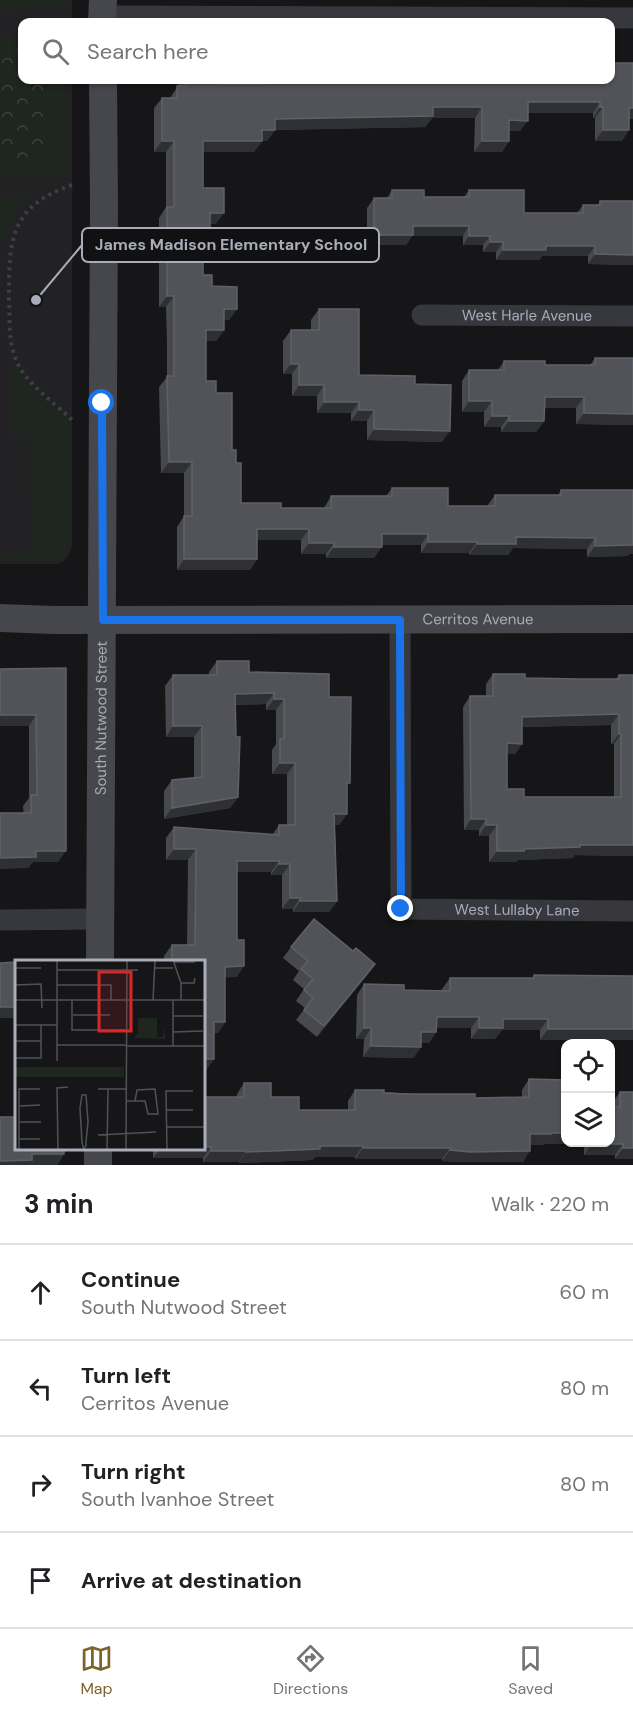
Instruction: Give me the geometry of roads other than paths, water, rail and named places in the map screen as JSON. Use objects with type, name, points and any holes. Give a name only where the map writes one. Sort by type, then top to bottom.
[{"type":"street","points":[[102,13],[633,18]]},
{"type":"street","name":"South Nutwood Street","points":[[100,960],[103,620],[103,84]]},
{"type":"street","name":"West Harle Avenue","points":[[422,315],[633,316]]},
{"type":"street","name":"Cerritos Avenue","points":[[0,618],[103,620],[633,619]]},
{"type":"street","name":"West Lullaby Lane","points":[[400,620],[401,909],[633,911]]},
{"type":"street","points":[[0,920],[101,919]]},
{"type":"place","name":"James Madison Elementary School","points":[[36,300]]}]
